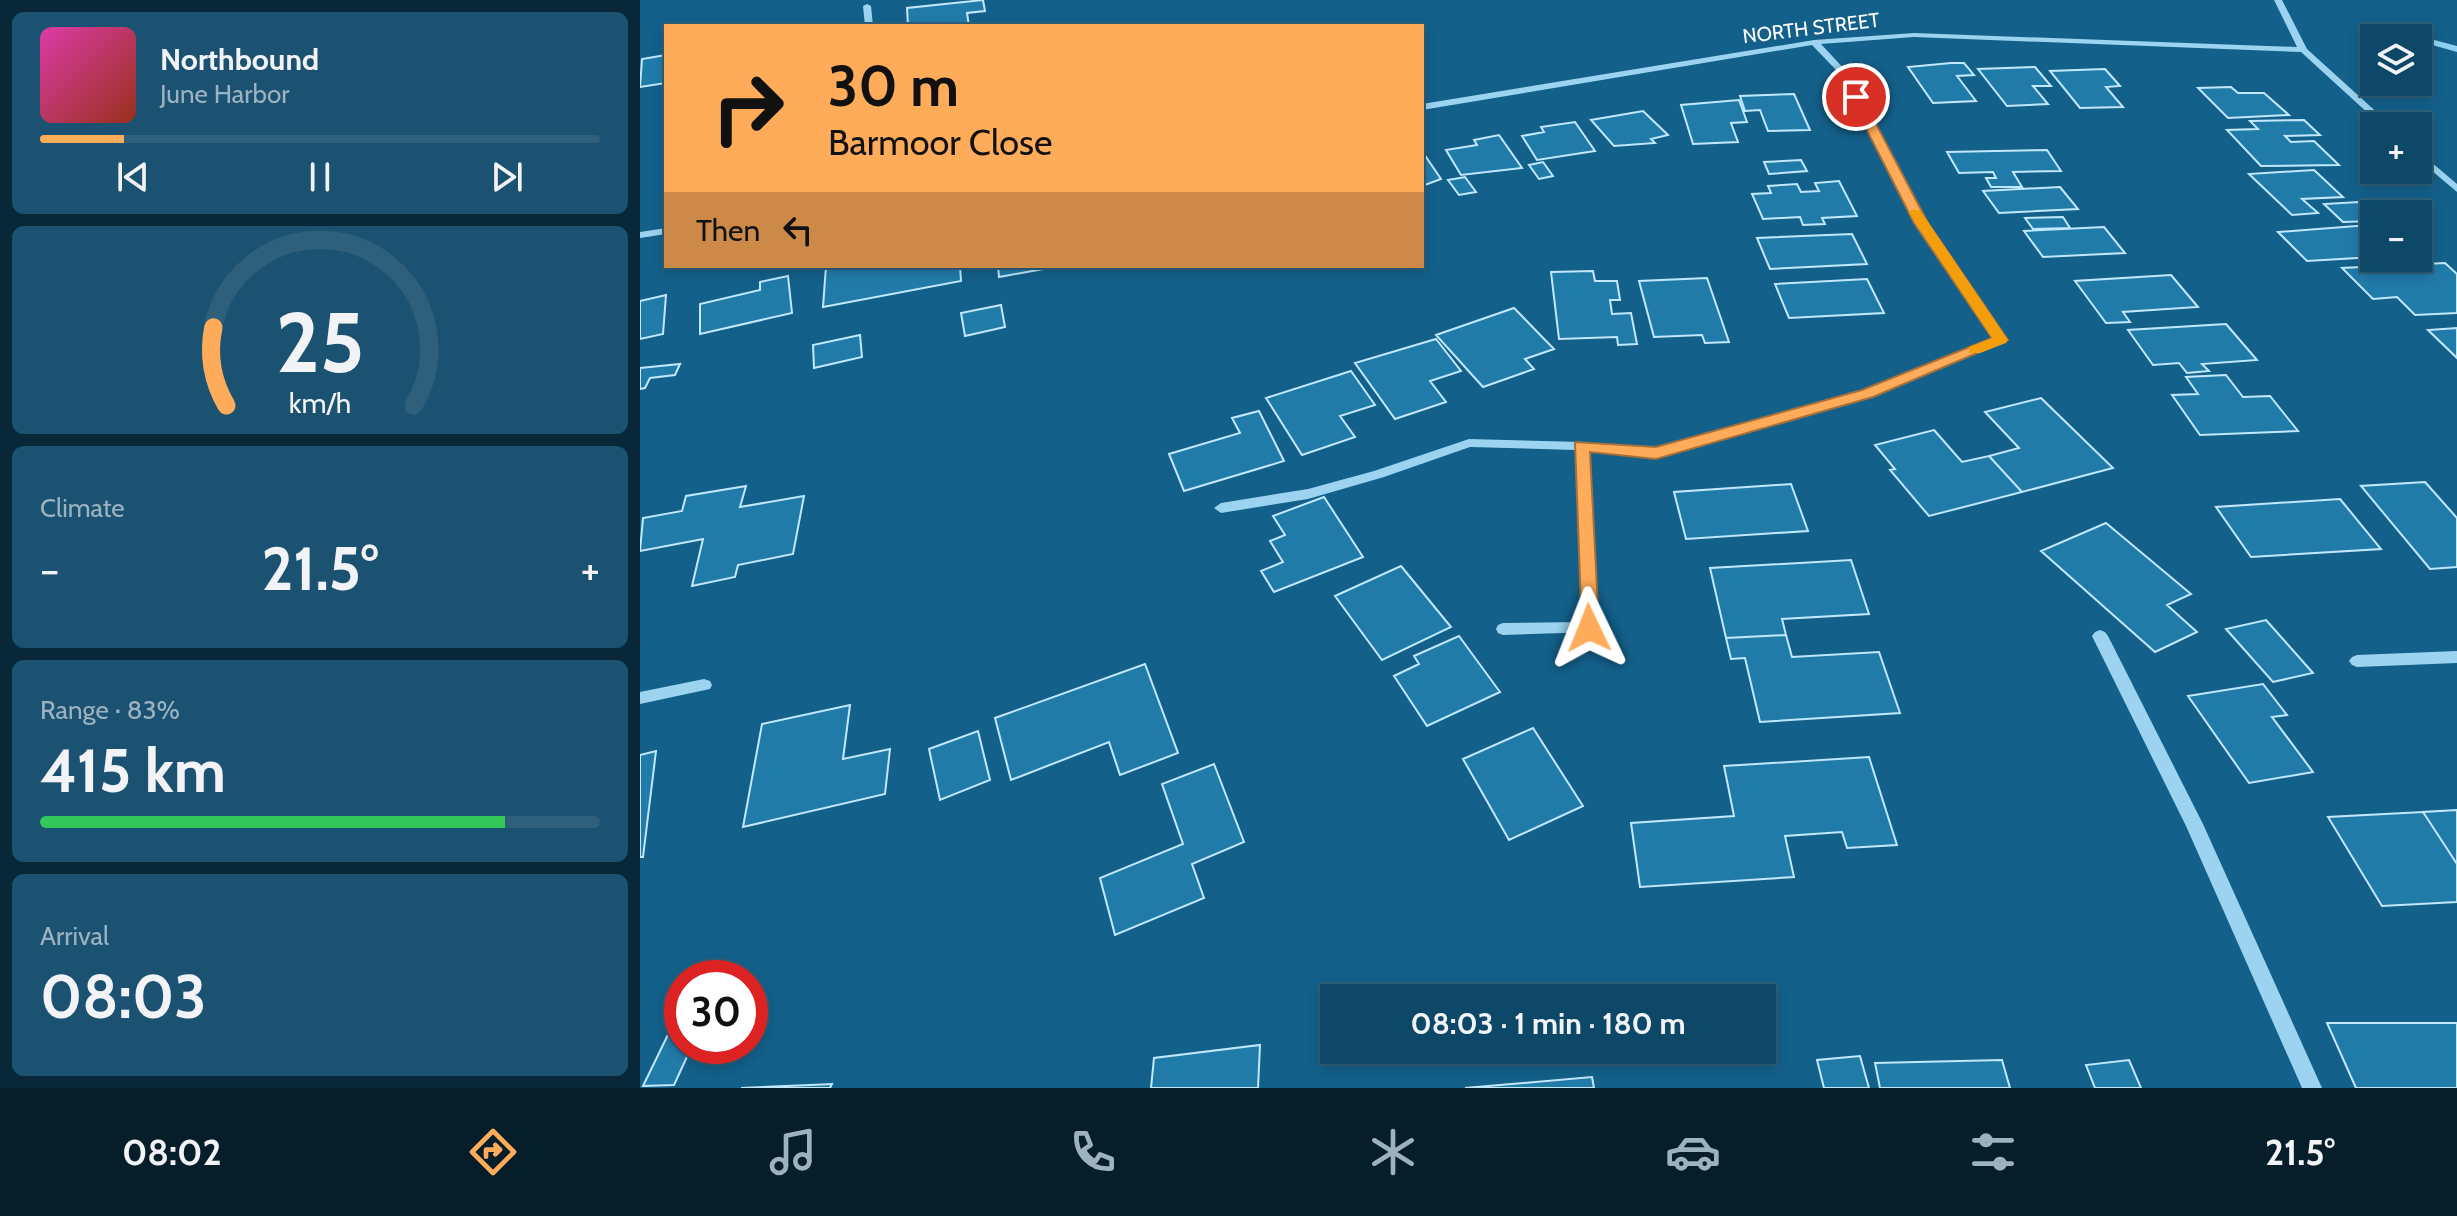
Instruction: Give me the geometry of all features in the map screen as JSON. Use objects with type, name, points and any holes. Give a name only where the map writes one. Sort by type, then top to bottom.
[{"type":"street","points":[[2278,0],[2303,50],[2372,112]]},
{"type":"street","points":[[867,6],[869,24]]},
{"type":"street","name":"NORTH STREET","points":[[1424,107],[1814,42],[1914,35],[2303,50]]},
{"type":"street","points":[[1221,508],[1308,494],[1469,443],[1581,446],[1656,453],[1868,394],[2001,340],[1921,223],[1843,72],[1814,42]]},
{"type":"street","points":[[2432,167],[2457,189]]},
{"type":"street","points":[[640,235],[664,231]]},
{"type":"street","points":[[1503,629],[1589,628],[1581,446]]},
{"type":"street","points":[[2100,636],[2194,824],[2312,1088]]},
{"type":"street","points":[[2357,661],[2457,657]]},
{"type":"street","points":[[640,698],[704,685]]},
{"type":"building","points":[[983,0],[985,11],[967,13],[969,24],[908,24],[907,8]]},
{"type":"building","points":[[664,55],[664,83],[640,87],[642,59]]},
{"type":"building","points":[[1964,63],[1974,75],[1957,76],[1976,101],[1933,103],[1908,67]]},
{"type":"building","points":[[2035,67],[2051,86],[2033,86],[2048,104],[2007,106],[1978,69]]},
{"type":"building","points":[[2105,69],[2120,86],[2106,87],[2123,107],[2080,108],[2050,71]]},
{"type":"building","points":[[2231,87],[2238,93],[2264,93],[2289,115],[2228,118],[2198,88]]},
{"type":"building","points":[[1794,94],[1810,130],[1768,131],[1760,110],[1745,111],[1740,96]]},
{"type":"building","points":[[1739,100],[1747,122],[1731,123],[1738,142],[1693,144],[1681,105]]},
{"type":"building","points":[[1643,111],[1668,135],[1651,139],[1655,143],[1614,146],[1591,120]]},
{"type":"building","points":[[2304,120],[2320,135],[2285,136],[2291,142],[2314,141],[2339,165],[2261,166],[2227,130],[2258,129],[2250,121]]},
{"type":"building","points":[[1575,122],[1595,151],[1537,160],[1522,136],[1544,132],[1541,127]]},
{"type":"building","points":[[1499,135],[1522,168],[1461,175],[1446,150],[1477,145],[1474,140]]},
{"type":"building","points":[[2047,150],[2061,171],[2013,172],[2022,187],[1991,187],[1986,178],[1996,178],[1993,172],[1959,173],[1947,152]]},
{"type":"building","points":[[1424,154],[1441,179],[1424,185]]},
{"type":"building","points":[[1801,160],[1807,171],[1769,174],[1764,162]]},
{"type":"building","points":[[1543,162],[1553,176],[1539,179],[1529,165]]},
{"type":"building","points":[[2314,170],[2343,197],[2302,199],[2318,213],[2292,215],[2249,174]]},
{"type":"building","points":[[1465,177],[1476,192],[1459,195],[1448,180]]},
{"type":"building","points":[[1839,181],[1857,216],[1822,218],[1825,224],[1803,225],[1800,217],[1763,219],[1752,194],[1771,193],[1768,186],[1797,184],[1801,192],[1819,191],[1815,183]]},
{"type":"building","points":[[2060,187],[2078,209],[1999,213],[1983,191]]},
{"type":"building","points":[[2359,202],[2360,221],[2343,222],[2324,204]]},
{"type":"building","points":[[2063,217],[2070,228],[2033,229],[2025,218]]},
{"type":"building","points":[[2360,226],[2360,258],[2307,261],[2278,232]]},
{"type":"building","points":[[2104,227],[2125,253],[2043,257],[2024,231]]},
{"type":"building","points":[[1852,234],[1867,264],[1770,269],[1757,238]]},
{"type":"building","points":[[2445,263],[2457,274],[2457,313],[2415,315],[2397,297],[2373,299],[2342,268],[2360,267],[2360,272],[2432,272],[2432,264]]},
{"type":"building","points":[[826,268],[960,268],[961,281],[823,307]]},
{"type":"building","points":[[998,268],[1049,268],[999,277]]},
{"type":"building","points":[[1593,271],[1595,281],[1617,281],[1620,300],[1610,300],[1612,314],[1631,313],[1637,344],[1618,345],[1617,337],[1559,339],[1551,272]]},
{"type":"building","points":[[2171,275],[2198,307],[2123,312],[2130,322],[2106,323],[2075,281]]},
{"type":"building","points":[[788,276],[792,313],[700,334],[700,304],[760,290],[760,282]]},
{"type":"building","points":[[1707,278],[1729,342],[1705,343],[1702,335],[1654,337],[1639,281]]},
{"type":"building","points":[[1867,279],[1884,313],[1789,318],[1775,284]]},
{"type":"building","points":[[666,295],[663,334],[640,339],[640,301]]},
{"type":"building","points":[[1001,305],[1005,327],[965,336],[961,313]]},
{"type":"building","points":[[1514,308],[1554,349],[1525,359],[1534,369],[1483,387],[1436,335]]},
{"type":"building","points":[[2226,324],[2257,360],[2202,364],[2209,371],[2187,373],[2179,363],[2153,365],[2128,330]]},
{"type":"building","points":[[2457,328],[2457,358],[2428,330]]},
{"type":"building","points":[[860,335],[862,357],[814,368],[813,345]]},
{"type":"building","points":[[1436,339],[1461,371],[1430,381],[1446,402],[1395,419],[1355,363]]},
{"type":"building","points":[[680,364],[675,375],[650,378],[645,388],[640,389],[640,368]]},
{"type":"building","points":[[1351,371],[1375,405],[1340,416],[1355,437],[1302,455],[1266,398]]},
{"type":"building","points":[[2226,375],[2243,397],[2270,396],[2298,431],[2200,435],[2172,395],[2198,394],[2186,377]]},
{"type":"building","points":[[2041,398],[2113,468],[2022,492],[1989,456],[2019,448],[1985,412]]},
{"type":"building","points":[[1259,411],[1284,461],[1184,491],[1169,454],[1240,433],[1232,418]]},
{"type":"building","points":[[1934,430],[1962,462],[1989,456],[2022,492],[1929,516],[1890,470],[1895,469],[1875,445]]},
{"type":"building","points":[[2425,482],[2457,518],[2457,567],[2430,569],[2361,486]]},
{"type":"building","points":[[1791,484],[1808,531],[1686,539],[1674,492]]},
{"type":"building","points":[[746,486],[740,507],[804,496],[793,554],[738,565],[735,577],[692,586],[703,539],[640,551],[643,518],[682,511],[686,496]]},
{"type":"building","points":[[1324,497],[1363,557],[1274,592],[1261,571],[1283,562],[1270,541],[1285,535],[1273,516]]},
{"type":"building","points":[[2340,499],[2381,549],[2251,557],[2216,507]]},
{"type":"building","points":[[2106,523],[2191,594],[2167,605],[2197,632],[2155,652],[2041,551]]},
{"type":"building","points":[[1851,560],[1869,614],[1782,619],[1786,635],[1726,638],[1710,568]]},
{"type":"building","points":[[1401,566],[1451,627],[1382,660],[1335,596]]},
{"type":"building","points":[[2266,620],[2313,673],[2273,682],[2226,629]]},
{"type":"building","points":[[1786,635],[1792,657],[1879,652],[1900,713],[1760,722],[1745,658],[1731,659],[1726,638]]},
{"type":"building","points":[[1459,636],[1500,692],[1427,726],[1394,676],[1419,664],[1414,656]]},
{"type":"building","points":[[1145,664],[1178,753],[1120,775],[1109,742],[1011,780],[995,718]]},
{"type":"building","points":[[2263,684],[2287,715],[2272,717],[2313,772],[2249,783],[2188,696]]},
{"type":"building","points":[[850,705],[843,759],[890,749],[885,794],[743,827],[762,724]]},
{"type":"building","points":[[1533,728],[1583,806],[1509,840],[1463,759]]},
{"type":"building","points":[[978,731],[990,780],[940,800],[929,749]]},
{"type":"building","points":[[656,751],[643,857],[640,857],[640,755]]},
{"type":"building","points":[[1869,757],[1897,845],[1847,848],[1842,832],[1785,836],[1794,877],[1640,887],[1631,823],[1734,816],[1724,766]]},
{"type":"building","points":[[1214,764],[1244,842],[1192,864],[1204,898],[1115,935],[1100,878],[1183,844],[1162,784]]},
{"type":"building","points":[[2457,810],[2457,864],[2423,812]]},
{"type":"building","points":[[2423,812],[2457,864],[2457,902],[2382,906],[2328,817]]},
{"type":"building","points":[[2327,1023],[2457,1023],[2457,1088],[2356,1088]]},
{"type":"building","points":[[664,1043],[664,1064],[684,1064],[674,1085],[643,1086]]},
{"type":"building","points":[[1260,1045],[1258,1088],[1151,1088],[1154,1058]]},
{"type":"building","points":[[1860,1056],[1869,1088],[1824,1088],[1817,1060]]},
{"type":"building","points":[[2002,1060],[2010,1088],[1880,1088],[1875,1063]]},
{"type":"building","points":[[2129,1060],[2141,1088],[2095,1088],[2086,1065]]},
{"type":"building","points":[[1592,1077],[1594,1088],[1465,1088]]},
{"type":"building","points":[[832,1084],[830,1088],[741,1088]]},
{"type":"waterway","points":[[2432,42],[2457,49]]},
{"type":"slow traffic","points":[[1916,213],[2001,340],[1975,350]]},
{"type":"route","points":[[1589,628],[1581,446],[1656,453],[1868,394],[2001,340],[1921,223],[1856,97]]}]
